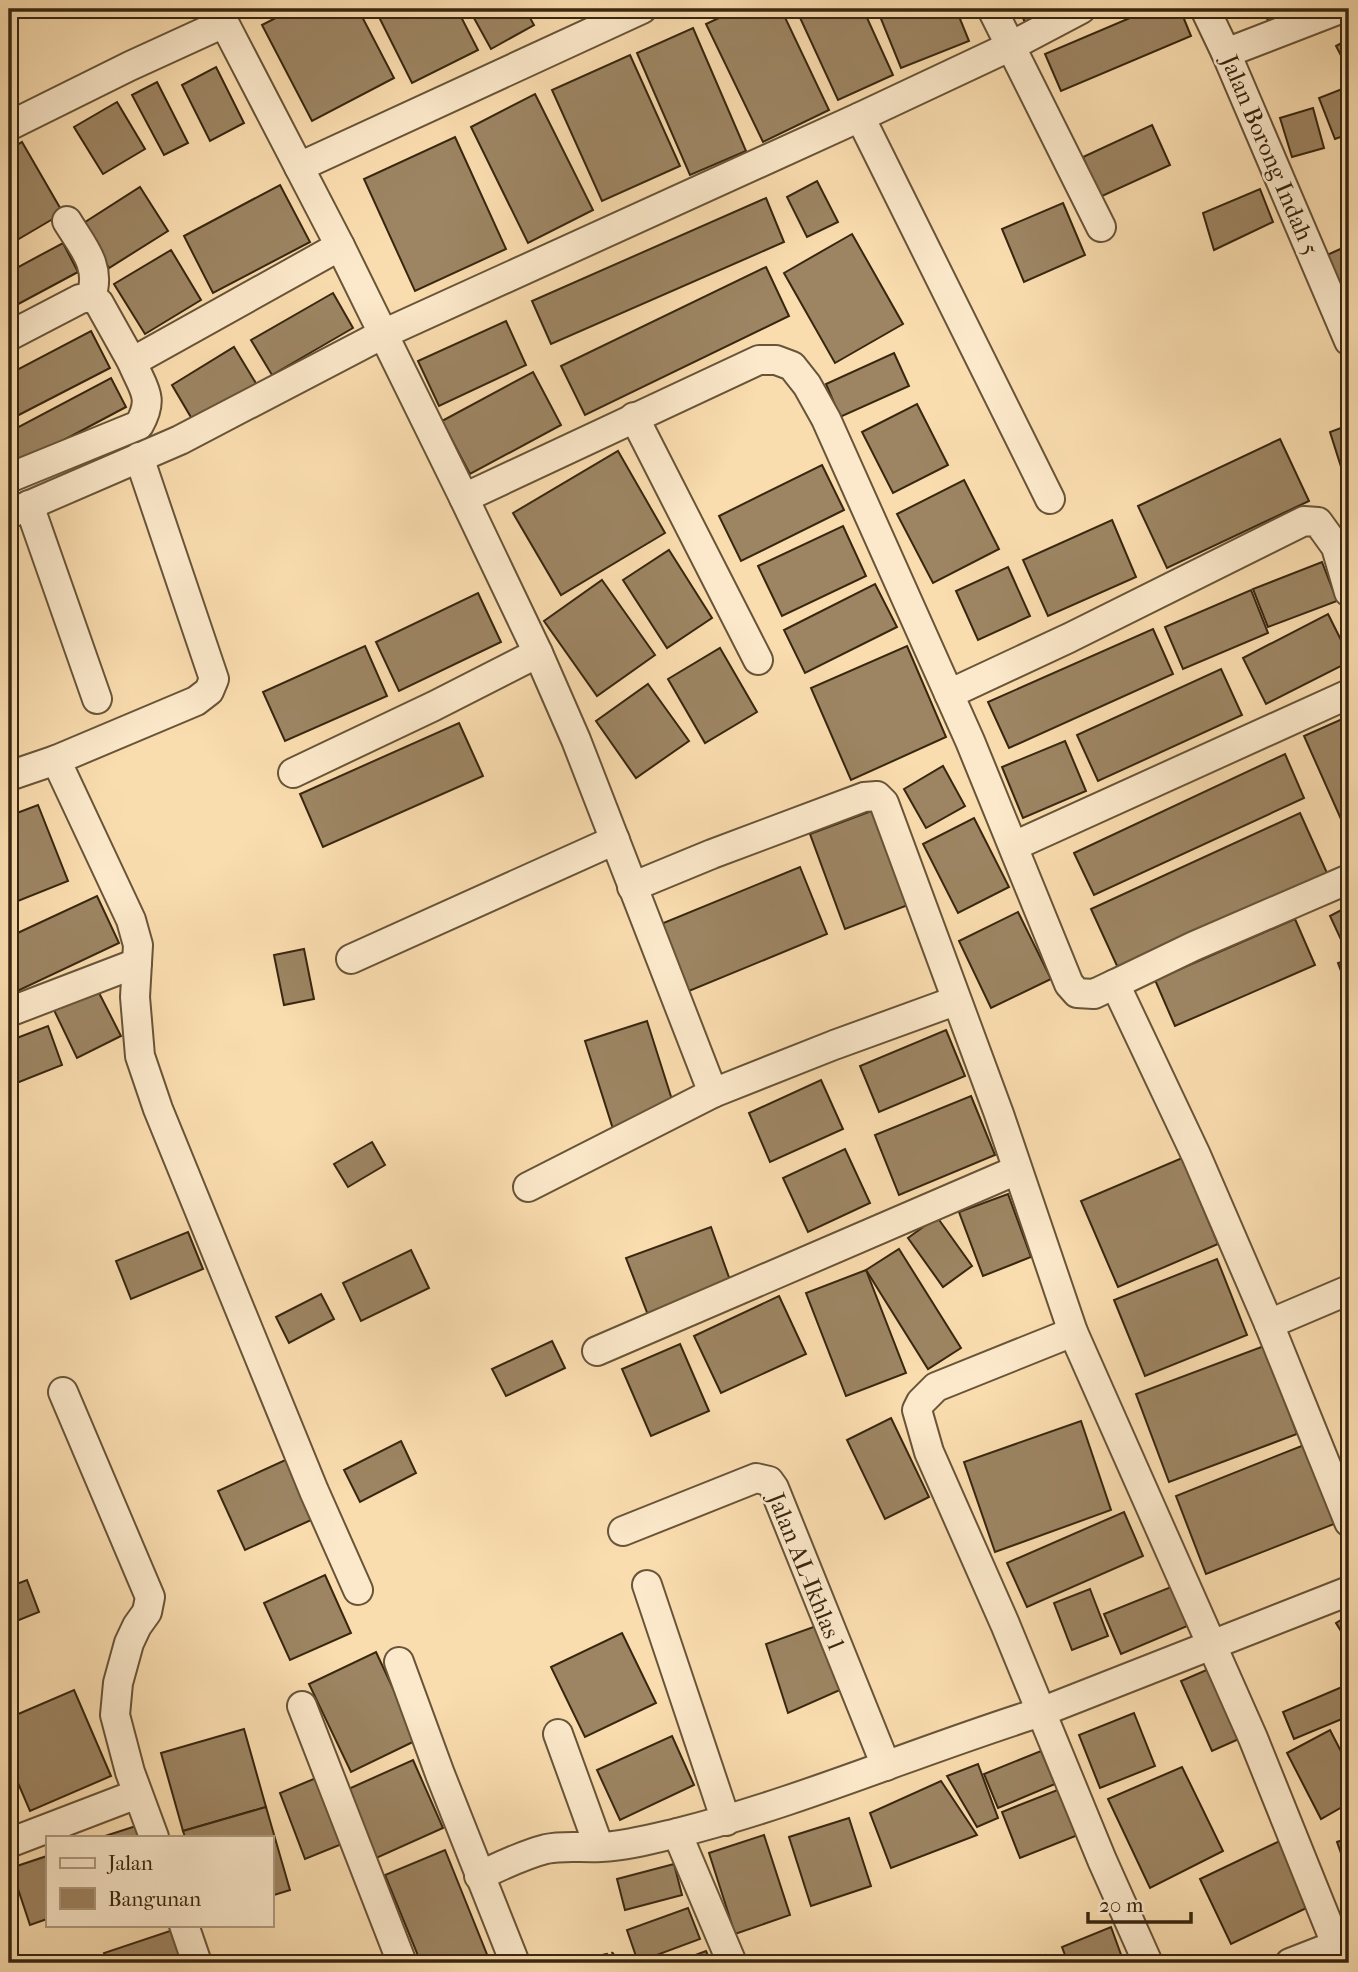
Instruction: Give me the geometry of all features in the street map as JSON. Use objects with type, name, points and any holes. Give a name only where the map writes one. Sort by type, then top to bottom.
[{"type":"street","points":[[299,167],[642,9]]},
{"type":"street","points":[[992,9],[1101,227]]},
{"type":"street","points":[[97,699],[19,509],[180,440],[383,334],[860,117],[1009,47],[1081,9]]},
{"type":"street","name":"Jalan Borong Indah 5","points":[[1205,9],[1349,341]]},
{"type":"street","points":[[1226,53],[1340,9]]},
{"type":"street","points":[[9,126],[130,66],[221,16],[340,246],[538,653],[615,840],[713,1093]]},
{"type":"street","points":[[860,117],[1049,499]]},
{"type":"street","points":[[67,221],[94,266],[96,283],[91,297]]},
{"type":"street","points":[[132,362],[340,246]]},
{"type":"street","points":[[9,336],[80,299],[91,297],[99,303],[132,362],[149,402],[139,425],[9,478]]},
{"type":"street","points":[[464,498],[759,360],[776,360],[792,366],[826,419],[949,694],[1069,984],[1077,993],[1094,994],[1194,946],[1349,879]]},
{"type":"street","points":[[634,417],[758,660]]},
{"type":"street","points":[[9,776],[56,760],[196,701],[209,691],[214,679],[139,457]]},
{"type":"street","points":[[949,694],[1069,638],[1304,521],[1318,522],[1331,538],[1349,592]]},
{"type":"street","points":[[293,772],[434,706],[538,653]]},
{"type":"street","points":[[1013,846],[1349,694]]},
{"type":"street","points":[[56,760],[131,920],[138,944],[135,997],[140,1056],[158,1109],[314,1491],[358,1590]]},
{"type":"street","points":[[632,887],[864,797],[877,796],[884,803],[999,1114],[1073,1332],[1343,1942],[1290,1963]]},
{"type":"street","points":[[351,959],[615,840]]},
{"type":"street","points":[[9,1012],[137,963]]},
{"type":"street","points":[[1115,984],[1191,1143],[1269,1324],[1349,1522]]},
{"type":"street","points":[[528,1187],[713,1093],[955,1001]]},
{"type":"street","points":[[597,1351],[1017,1170]]},
{"type":"street","points":[[1269,1324],[1349,1290]]},
{"type":"street","points":[[1073,1332],[936,1387],[917,1410],[929,1452],[948,1499],[1005,1624],[1102,1860],[1148,1963]]},
{"type":"street","points":[[63,1392],[149,1597],[147,1612],[136,1626],[129,1643],[118,1683],[115,1715],[137,1794],[153,1836]]},
{"type":"street","name":"Jalan AL-Ikhlas l","points":[[623,1531],[756,1478],[769,1481],[886,1766]]},
{"type":"street","points":[[647,1585],[726,1821]]},
{"type":"street","points":[[479,1876],[517,1858],[546,1849],[564,1846],[599,1847],[726,1821],[1041,1712],[1349,1591]]},
{"type":"street","points":[[399,1662],[479,1876],[515,1963]]},
{"type":"street","points":[[302,1706],[402,1963]]},
{"type":"street","points":[[558,1734],[599,1847]]},
{"type":"street","points":[[9,1843],[137,1794]]},
{"type":"street","points":[[677,1833],[732,1963]]},
{"type":"street","points":[[184,1926],[197,1963]]},
{"type":"path","points":[[570,1963],[612,1954],[617,1963]]},
{"type":"building","points":[[293,9],[358,9],[394,78],[312,121],[262,25]]},
{"type":"building","points":[[375,9],[457,9],[478,50],[412,83]]},
{"type":"building","points":[[469,9],[525,9],[534,25],[491,49]]},
{"type":"building","points":[[738,9],[781,9],[829,110],[763,142],[706,24]]},
{"type":"building","points":[[796,9],[863,9],[893,75],[838,100]]},
{"type":"building","points":[[877,9],[956,9],[969,41],[901,68]]},
{"type":"building","points":[[1019,9],[1068,9],[1027,27]]},
{"type":"building","points":[[1151,9],[1180,9],[1191,36],[1061,91],[1045,54]]},
{"type":"building","points":[[1262,9],[1299,9],[1301,13],[1272,28]]},
{"type":"building","points":[[693,28],[746,151],[690,175],[637,53]]},
{"type":"building","points":[[1349,39],[1349,71],[1336,46]]},
{"type":"building","points":[[630,55],[680,166],[602,201],[552,90]]},
{"type":"building","points":[[216,67],[244,123],[210,141],[182,85]]},
{"type":"building","points":[[157,82],[188,143],[164,155],[132,95]]},
{"type":"building","points":[[1342,89],[1349,107],[1349,134],[1335,139],[1319,98]]},
{"type":"building","points":[[535,94],[593,210],[528,243],[471,127]]},
{"type":"building","points":[[117,102],[145,149],[103,174],[74,127]]},
{"type":"building","points":[[1313,108],[1324,148],[1292,157],[1280,118]]},
{"type":"building","points":[[1152,125],[1170,165],[1100,197],[1083,157]]},
{"type":"building","points":[[455,137],[506,249],[415,291],[364,179]]},
{"type":"building","points":[[22,142],[63,213],[12,243],[9,238],[9,150]]},
{"type":"building","points":[[817,181],[838,222],[807,237],[787,197]]},
{"type":"building","points":[[280,185],[310,242],[213,293],[184,236]]},
{"type":"building","points":[[140,187],[168,231],[109,268],[82,224]]},
{"type":"building","points":[[1260,189],[1273,222],[1214,250],[1203,213]]},
{"type":"building","points":[[766,198],[784,242],[551,344],[532,301]]},
{"type":"building","points":[[1063,203],[1085,255],[1024,282],[1002,229]]},
{"type":"building","points":[[852,234],[903,324],[835,363],[784,273]]},
{"type":"building","points":[[63,243],[78,272],[9,309],[9,272]]},
{"type":"building","points":[[1349,245],[1349,306],[1327,255]]},
{"type":"building","points":[[171,250],[201,300],[145,334],[114,284]]},
{"type":"building","points":[[766,267],[789,316],[585,415],[561,366]]},
{"type":"building","points":[[333,293],[353,328],[272,375],[251,340]]},
{"type":"building","points":[[506,321],[526,365],[439,406],[418,361]]},
{"type":"building","points":[[91,331],[110,368],[9,420],[9,374]]},
{"type":"building","points":[[234,347],[257,385],[195,424],[172,385]]},
{"type":"building","points":[[894,353],[909,386],[840,417],[826,384]]},
{"type":"building","points":[[533,372],[561,425],[470,474],[442,421]]},
{"type":"building","points":[[111,378],[126,407],[15,466],[9,453],[9,432]]},
{"type":"building","points":[[917,404],[948,465],[893,493],[862,432]]},
{"type":"building","points":[[1349,425],[1349,492],[1330,432]]},
{"type":"building","points":[[1280,439],[1309,501],[1167,568],[1138,506]]},
{"type":"building","points":[[618,451],[665,533],[561,595],[513,513]]},
{"type":"building","points":[[822,465],[844,510],[741,561],[719,516]]},
{"type":"building","points":[[964,480],[999,549],[933,583],[897,514]]},
{"type":"building","points":[[1112,520],[1136,577],[1048,616],[1023,560]]},
{"type":"building","points":[[843,526],[866,576],[782,616],[758,566]]},
{"type":"building","points":[[669,550],[712,618],[667,648],[623,580]]},
{"type":"building","points":[[1322,562],[1337,601],[1268,627],[1253,589]]},
{"type":"building","points":[[1008,567],[1030,616],[978,640],[956,591]]},
{"type":"building","points":[[602,580],[655,655],[597,696],[544,621]]},
{"type":"building","points":[[875,584],[897,627],[805,673],[784,630]]},
{"type":"building","points":[[1251,590],[1268,633],[1183,669],[1165,627]]},
{"type":"building","points":[[478,593],[501,642],[399,691],[376,642]]},
{"type":"building","points":[[1328,614],[1349,656],[1349,662],[1266,704],[1243,658]]},
{"type":"building","points":[[1153,629],[1173,674],[1009,748],[988,702]]},
{"type":"building","points":[[365,646],[387,696],[285,741],[263,692]]},
{"type":"building","points":[[907,646],[946,737],[851,780],[811,688]]},
{"type":"building","points":[[720,648],[757,712],[705,743],[668,679]]},
{"type":"building","points":[[1221,669],[1242,715],[1098,781],[1077,735]]},
{"type":"building","points":[[648,684],[689,741],[636,778],[596,721]]},
{"type":"building","points":[[1349,716],[1349,837],[1304,736]]},
{"type":"building","points":[[459,723],[483,776],[323,847],[300,794]]},
{"type":"building","points":[[1065,741],[1086,791],[1023,818],[1002,767]]},
{"type":"building","points":[[1285,754],[1304,798],[1094,895],[1074,853]]},
{"type":"building","points":[[943,766],[965,806],[926,828],[904,789]]},
{"type":"building","points":[[38,805],[68,881],[13,903],[9,891],[9,816]]},
{"type":"building","points":[[882,807],[916,902],[845,929],[810,834]]},
{"type":"building","points":[[1300,813],[1327,873],[1118,968],[1091,909]]},
{"type":"building","points":[[974,818],[1009,887],[958,913],[923,844]]},
{"type":"building","points":[[800,867],[827,934],[689,991],[661,924]]},
{"type":"building","points":[[97,896],[119,943],[9,995],[9,937]]},
{"type":"building","points":[[1349,906],[1349,941],[1343,944],[1330,916]]},
{"type":"building","points":[[1018,912],[1051,979],[991,1008],[959,941]]},
{"type":"building","points":[[1295,919],[1315,965],[1175,1026],[1155,980]]},
{"type":"building","points":[[304,949],[314,999],[284,1005],[274,955]]},
{"type":"building","points":[[1349,959],[1349,992],[1338,963]]},
{"type":"building","points":[[96,987],[121,1036],[77,1058],[53,1008]]},
{"type":"building","points":[[647,1021],[675,1109],[613,1129],[585,1041]]},
{"type":"building","points":[[48,1026],[62,1065],[9,1086],[9,1041]]},
{"type":"building","points":[[946,1030],[965,1076],[879,1112],[860,1066]]},
{"type":"building","points":[[821,1080],[843,1129],[770,1162],[749,1113]]},
{"type":"building","points":[[971,1096],[995,1155],[899,1195],[875,1135]]},
{"type":"building","points":[[372,1142],[385,1165],[348,1187],[334,1164]]},
{"type":"building","points":[[845,1149],[870,1203],[808,1232],[783,1178]]},
{"type":"building","points":[[1182,1158],[1218,1244],[1118,1287],[1081,1201]]},
{"type":"building","points":[[1008,1194],[1031,1257],[983,1276],[959,1212]]},
{"type":"building","points":[[937,1217],[972,1266],[943,1287],[908,1238]]},
{"type":"building","points":[[711,1227],[731,1283],[648,1315],[626,1258]]},
{"type":"building","points":[[188,1232],[203,1269],[131,1299],[116,1261]]},
{"type":"building","points":[[899,1249],[961,1348],[928,1369],[866,1270]]},
{"type":"building","points":[[411,1250],[429,1288],[361,1321],[343,1283]]},
{"type":"building","points":[[1217,1259],[1247,1335],[1145,1376],[1114,1300]]},
{"type":"building","points":[[866,1270],[906,1373],[846,1396],[806,1293]]},
{"type":"building","points":[[321,1294],[334,1319],[289,1343],[276,1317]]},
{"type":"building","points":[[779,1296],[806,1354],[721,1393],[694,1336]]},
{"type":"building","points":[[552,1341],[565,1368],[506,1396],[492,1369]]},
{"type":"building","points":[[680,1344],[709,1411],[651,1436],[622,1369]]},
{"type":"building","points":[[1264,1346],[1297,1434],[1169,1482],[1136,1394]]},
{"type":"building","points":[[891,1418],[929,1497],[885,1519],[847,1440]]},
{"type":"building","points":[[1081,1421],[1111,1510],[995,1552],[964,1462]]},
{"type":"building","points":[[401,1441],[416,1473],[360,1502],[344,1470]]},
{"type":"building","points":[[1304,1445],[1334,1524],[1206,1574],[1176,1496]]},
{"type":"building","points":[[294,1456],[320,1516],[245,1550],[218,1491]]},
{"type":"building","points":[[1124,1512],[1143,1556],[1027,1607],[1007,1563]]},
{"type":"building","points":[[325,1575],[351,1633],[290,1660],[264,1603]]},
{"type":"building","points":[[27,1580],[39,1612],[9,1624],[9,1587]]},
{"type":"building","points":[[1176,1585],[1192,1624],[1121,1654],[1104,1614]]},
{"type":"building","points":[[1090,1589],[1108,1636],[1072,1650],[1054,1603]]},
{"type":"building","points":[[1349,1615],[1349,1644],[1336,1623]]},
{"type":"building","points":[[819,1625],[840,1690],[788,1713],[766,1644]]},
{"type":"building","points":[[622,1633],[656,1703],[585,1737],[551,1667]]},
{"type":"building","points":[[376,1652],[417,1740],[351,1772],[309,1684]]},
{"type":"building","points":[[1218,1665],[1248,1735],[1212,1751],[1181,1681]]},
{"type":"building","points":[[1349,1684],[1349,1716],[1294,1739],[1283,1712]]},
{"type":"building","points":[[74,1690],[111,1776],[30,1811],[9,1762],[9,1718]]},
{"type":"building","points":[[1134,1713],[1155,1766],[1100,1788],[1079,1735]]},
{"type":"building","points":[[244,1729],[266,1807],[183,1831],[161,1753]]},
{"type":"building","points":[[1330,1730],[1349,1767],[1349,1803],[1321,1819],[1287,1753]]},
{"type":"building","points":[[672,1736],[694,1785],[620,1820],[597,1770]]},
{"type":"building","points":[[1041,1751],[1055,1784],[998,1808],[984,1774]]},
{"type":"building","points":[[413,1760],[443,1828],[374,1859],[344,1791]]},
{"type":"building","points":[[978,1764],[998,1818],[977,1827],[947,1776]]},
{"type":"building","points":[[1182,1767],[1223,1851],[1150,1888],[1108,1799]]},
{"type":"building","points":[[316,1778],[342,1844],[305,1859],[280,1793]]},
{"type":"building","points":[[941,1781],[977,1835],[891,1868],[870,1813]]},
{"type":"building","points":[[1060,1789],[1078,1835],[1020,1858],[1002,1812]]},
{"type":"building","points":[[266,1807],[290,1890],[273,1895],[273,1836],[185,1836],[183,1831]]},
{"type":"building","points":[[849,1818],[871,1886],[811,1906],[789,1837]]},
{"type":"building","points":[[139,1825],[143,1836],[105,1836]]},
{"type":"building","points":[[764,1835],[790,1915],[735,1934],[709,1853]]},
{"type":"building","points":[[1288,1837],[1319,1902],[1231,1944],[1200,1879]]},
{"type":"building","points":[[1349,1838],[1349,1876],[1337,1842]]},
{"type":"building","points":[[445,1850],[488,1957],[472,1963],[421,1963],[385,1875]]},
{"type":"building","points":[[46,1856],[46,1919],[30,1925],[11,1868]]},
{"type":"building","points":[[674,1864],[682,1895],[625,1910],[617,1879]]},
{"type":"building","points":[[688,1908],[700,1939],[638,1962],[627,1930]]},
{"type":"building","points":[[1111,1927],[1124,1963],[1068,1963],[1062,1947]]},
{"type":"building","points":[[173,1930],[184,1963],[108,1963],[104,1953]]},
{"type":"building","points":[[706,1951],[711,1963],[674,1963]]},
{"type":"building","points":[[1045,1955],[1048,1963],[1025,1963]]}]
